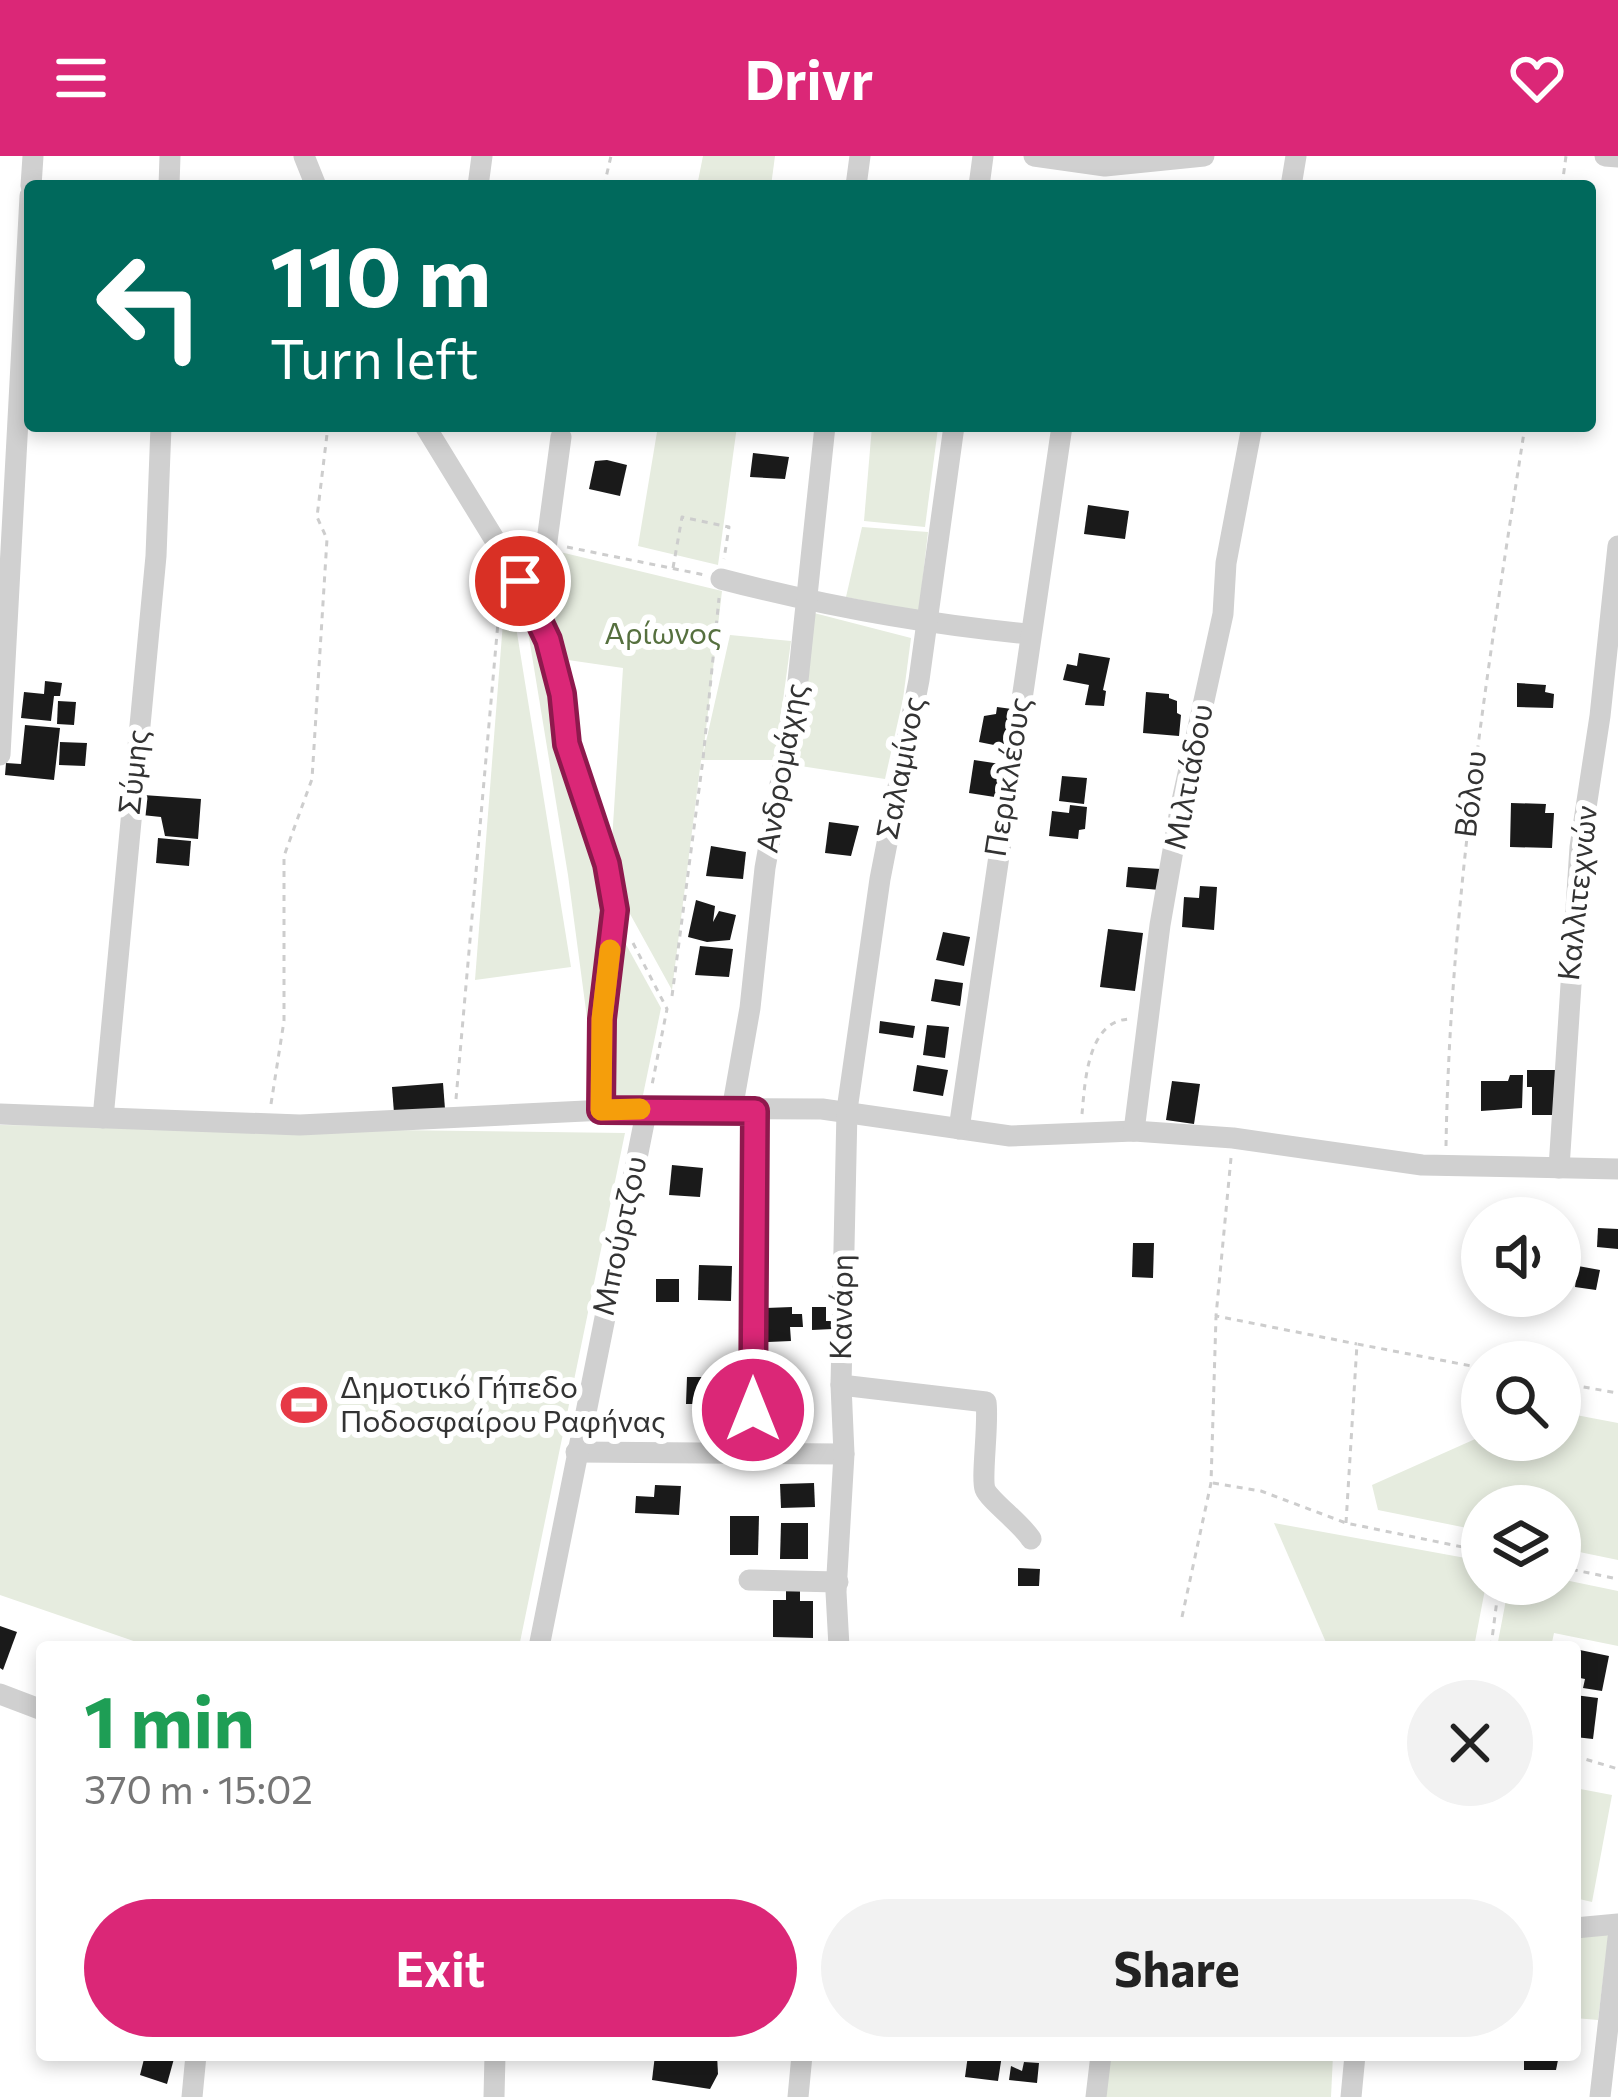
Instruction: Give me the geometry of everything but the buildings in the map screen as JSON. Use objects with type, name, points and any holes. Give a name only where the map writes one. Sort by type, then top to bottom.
[{"type":"street","points":[[1034,156],[1104,176],[1204,156]]},
{"type":"street","points":[[1295,156],[1312,156]]},
{"type":"street","points":[[1605,156],[1618,157]]},
{"type":"street","points":[[0,755],[24,308]]},
{"type":"street","name":"Σύμης","points":[[103,1118],[156,556],[161,432]]},
{"type":"street","points":[[429,432],[504,554],[548,640],[562,694],[567,744],[607,864],[615,910],[602,1019],[601,1110]]},
{"type":"street","name":"Ανδρομάχης","points":[[753,1453],[744,1110],[749,1008],[765,868],[797,690],[824,432]]},
{"type":"street","name":"Σαλαμίνος","points":[[847,1110],[880,879],[919,680],[953,432]]},
{"type":"street","name":"Περικλέους","points":[[959,1129],[1061,432]]},
{"type":"street","name":"Μιλτιάδου","points":[[1134,1131],[1160,925],[1223,614],[1226,563],[1251,432]]},
{"type":"street","points":[[532,606],[540,593],[561,437]]},
{"type":"street","name":"Καλλιτεχνών","points":[[1559,1168],[1580,848],[1618,546]]},
{"type":"street","points":[[721,579],[925,624],[1029,634]]},
{"type":"street","points":[[0,1114],[268,1124],[647,1108],[847,1110],[1010,1136],[1134,1131],[1233,1138],[1446,1166],[1618,1169]]},
{"type":"street","name":"Μπούρτζου","points":[[540,1641],[647,1108]]},
{"type":"street","name":"Κανάρη","points":[[839,1641],[847,1110]]},
{"type":"street","points":[[841,1385],[986,1402],[989,1429],[984,1488],[1031,1539]]},
{"type":"street","points":[[576,1452],[844,1454]]},
{"type":"street","points":[[749,1580],[838,1582]]},
{"type":"street","points":[[0,1694],[36,1708]]},
{"type":"street","points":[[1581,1927],[1618,1924]]},
{"type":"street","points":[[1607,2092],[1618,1938]]},
{"type":"street","points":[[192,2097],[195,2061]]},
{"type":"street","points":[[494,2097],[496,2061]]},
{"type":"street","points":[[798,2097],[801,2061]]},
{"type":"street","points":[[1096,2097],[1100,2061]]},
{"type":"street","points":[[1351,2097],[1354,2061]]},
{"type":"path","points":[[268,1124],[284,1021],[284,856],[312,779],[327,539],[317,517],[327,432]]},
{"type":"path","name":"Βόλου","points":[[1446,1166],[1453,986],[1466,838],[1524,432]]},
{"type":"path","points":[[672,996],[729,527],[682,517],[673,568]]},
{"type":"path","points":[[548,543],[721,579]]},
{"type":"path","points":[[454,1118],[504,554]]},
{"type":"path","points":[[615,910],[667,1009],[647,1108]]},
{"type":"path","points":[[1082,1133],[1084,1088],[1093,1050],[1105,1030],[1119,1019],[1148,1020]]},
{"type":"path","points":[[1182,1617],[1211,1483],[1216,1316],[1233,1138]]},
{"type":"path","points":[[1216,1316],[1461,1364]]},
{"type":"path","points":[[1346,1523],[1357,1344]]},
{"type":"path","points":[[1581,1387],[1618,1394]]},
{"type":"path","points":[[1211,1483],[1261,1491],[1346,1523],[1461,1547]]},
{"type":"path","points":[[1581,1572],[1618,1580]]},
{"type":"path","points":[[1492,1641],[1496,1605]]},
{"type":"path","points":[[1581,1758],[1618,1769]]},
{"type":"green space","points":[[703,156],[775,156],[772,180],[698,180]]},
{"type":"green space","points":[[657,432],[736,432],[718,565],[638,546]]},
{"type":"green space","points":[[871,432],[937,432],[925,527],[864,521]]},
{"type":"green space","points":[[862,527],[928,532],[919,612],[846,597]]},
{"type":"green space","name":"Αρίωνος","points":[[552,550],[722,591],[703,755],[730,635],[791,641],[775,760],[701,760],[672,990],[624,903],[612,841],[623,668],[568,660],[545,607]]},
{"type":"green space","points":[[507,571],[571,967],[475,980]]},
{"type":"green space","points":[[523,601],[547,666],[558,748],[609,908],[591,1048],[568,875]]},
{"type":"green space","points":[[814,613],[911,638],[885,779],[794,765]]},
{"type":"green space","points":[[618,930],[661,1008],[643,1095],[608,1095],[608,1010]]},
{"type":"green space","points":[[0,1125],[625,1133],[520,1641],[134,1641],[0,1595]]},
{"type":"green space","points":[[1581,1416],[1618,1423],[1618,1560],[1581,1552],[1581,1485],[1461,1485],[1461,1527],[1378,1510],[1372,1485],[1461,1445],[1461,1461],[1581,1461]]},
{"type":"green space","points":[[1274,1523],[1461,1557],[1461,1605],[1482,1605],[1475,1641],[1325,1641]]},
{"type":"green space","points":[[1581,1583],[1618,1591],[1618,1646],[1554,1633],[1552,1641],[1498,1641],[1505,1605],[1581,1605]]},
{"type":"green space","points":[[1581,1789],[1612,1795],[1592,1902],[1581,1899]]},
{"type":"green space","points":[[1609,1931],[1598,2020],[1581,2019],[1581,1933]]},
{"type":"green space","points":[[1107,2061],[1333,2061],[1331,2097],[1102,2097]]},
{"type":"slow traffic","points":[[610,950],[602,1019],[601,1110],[640,1109]]},
{"type":"place","name":"Δημοτικό Γήπεδο Ποδοσφαίρου Ραφήνας","points":[[304,1405]]},
{"type":"route","points":[[520,581],[548,640],[562,694],[567,744],[607,864],[615,910],[602,1019],[601,1110],[755,1111],[753,1410]]}]
